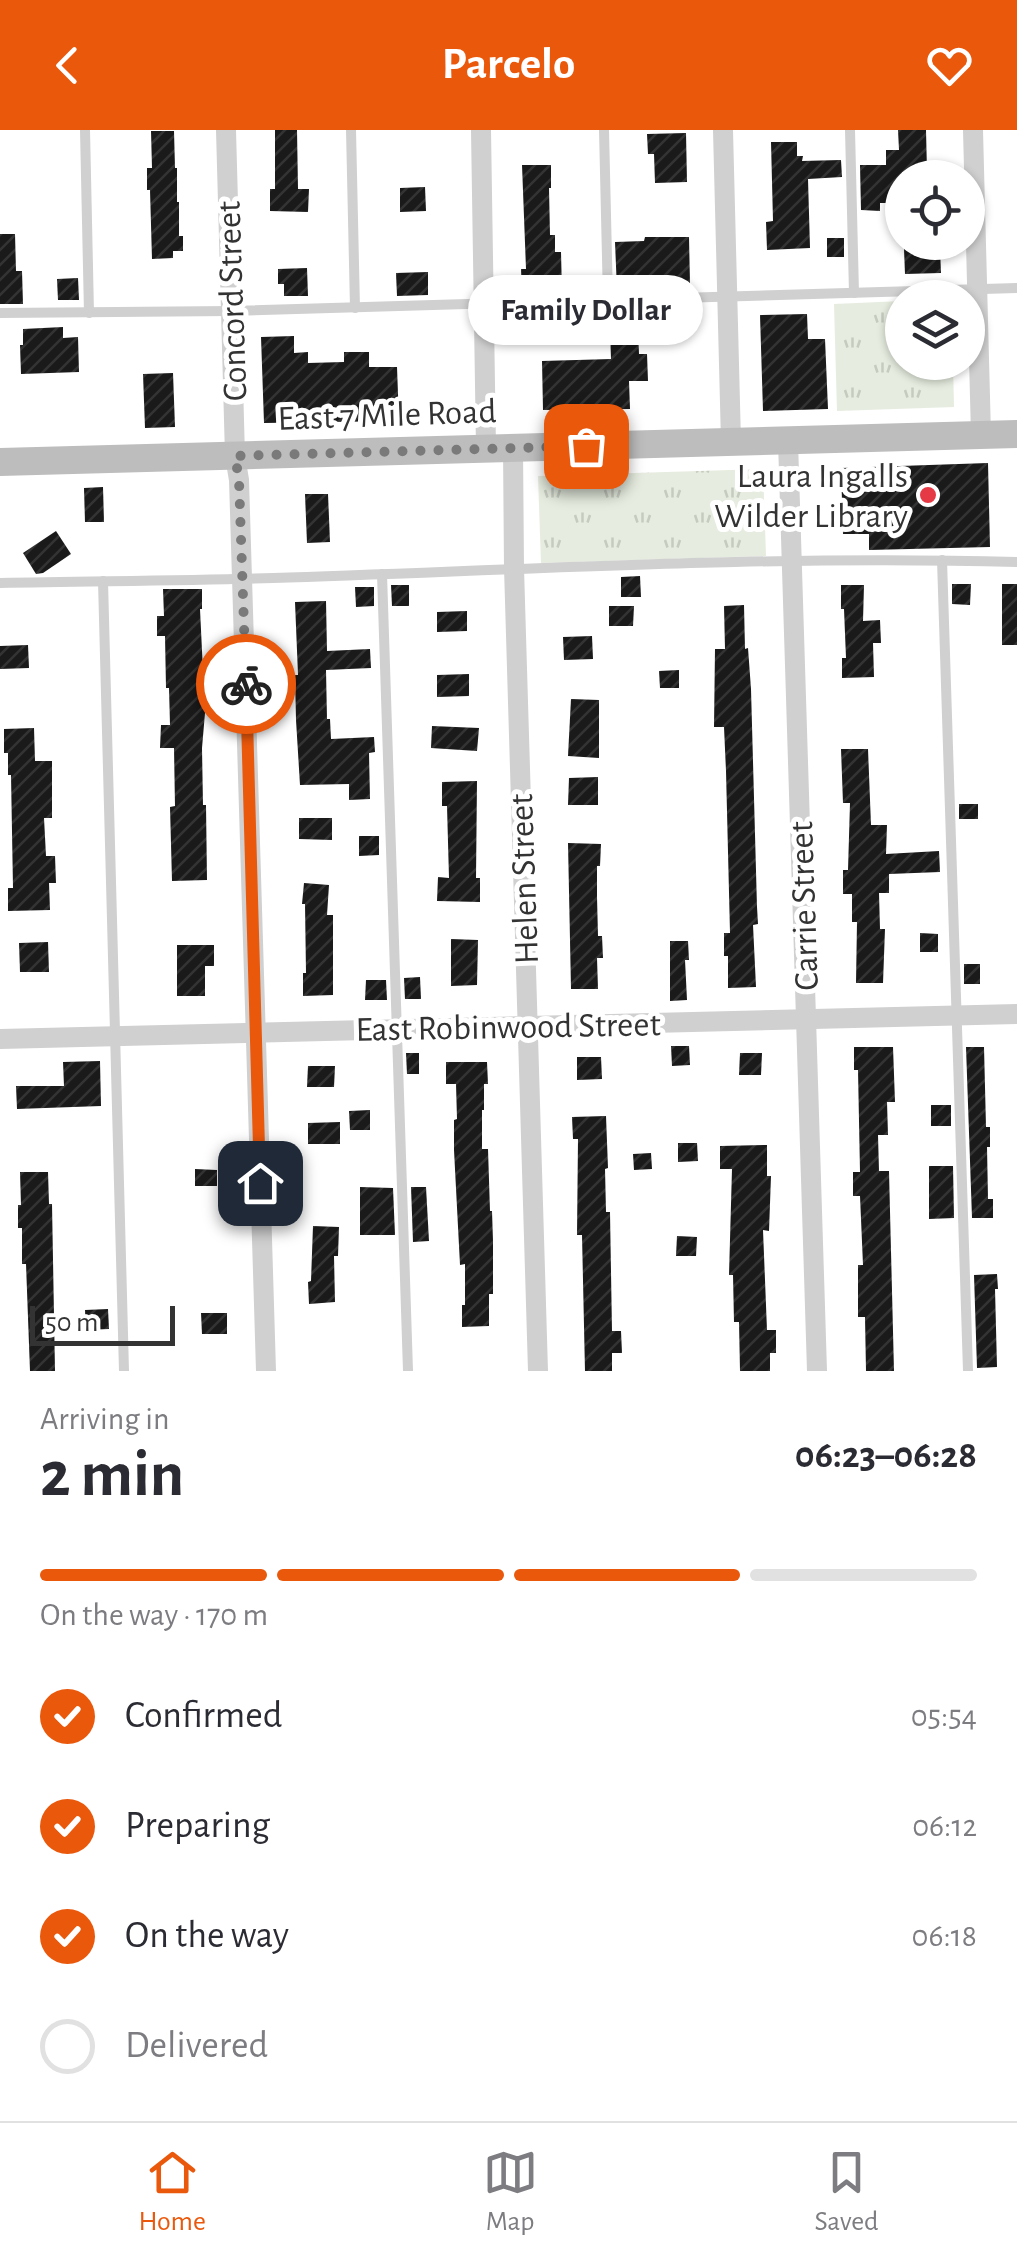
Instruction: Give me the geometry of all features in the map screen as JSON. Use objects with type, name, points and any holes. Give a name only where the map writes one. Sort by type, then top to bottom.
[{"type":"street","name":"Concord Street","points":[[226,130],[266,1371]]},
{"type":"street","name":"Helen Street","points":[[481,130],[484,304],[514,568],[538,1371]]},
{"type":"street","points":[[724,130],[732,442]]},
{"type":"street","points":[[973,130],[978,280]]},
{"type":"street","points":[[980,380],[981,435]]},
{"type":"street","name":"East 7 Mile Road","points":[[0,462],[1017,434]]},
{"type":"street","name":"Carrie Street","points":[[788,440],[818,1371]]},
{"type":"street","name":"East Robinwood Street","points":[[0,1039],[1017,1014]]},
{"type":"lane","points":[[85,130],[89,312]]},
{"type":"lane","points":[[351,130],[355,308]]},
{"type":"lane","points":[[604,130],[608,300]]},
{"type":"lane","points":[[850,130],[854,293]]},
{"type":"lane","points":[[985,290],[1017,288]]},
{"type":"lane","points":[[0,313],[231,311],[885,292]]},
{"type":"lane","points":[[0,583],[792,560],[1017,562]]},
{"type":"lane","points":[[942,560],[968,1371]]},
{"type":"lane","points":[[382,574],[408,1371]]},
{"type":"lane","points":[[102,581],[124,1371]]},
{"type":"green space","points":[[885,302],[885,380],[953,380],[954,407],[837,411],[834,304]]},
{"type":"green space","points":[[763,469],[766,556],[541,563],[538,476]]},
{"type":"building","points":[[275,130],[297,130],[298,189],[309,189],[308,212],[270,211],[270,189],[275,189]]},
{"type":"building","points":[[898,130],[926,130],[927,160],[886,160],[886,150],[899,150]]},
{"type":"building","points":[[151,131],[174,131],[183,251],[173,251],[173,258],[152,259],[147,190],[147,168],[152,168]]},
{"type":"building","points":[[686,133],[687,182],[655,183],[654,154],[648,154],[647,134]]},
{"type":"building","points":[[771,142],[797,142],[797,156],[803,156],[802,161],[841,160],[842,177],[808,179],[810,248],[767,250],[766,222],[773,221]]},
{"type":"building","points":[[522,165],[551,165],[550,235],[555,235],[555,252],[561,252],[562,291],[522,292],[521,269],[526,269]]},
{"type":"building","points":[[860,165],[885,165],[885,203],[880,203],[880,211],[861,210]]},
{"type":"building","points":[[425,187],[426,211],[400,212],[400,188]]},
{"type":"building","points":[[0,234],[15,234],[16,271],[22,271],[23,304],[0,304]]},
{"type":"building","points":[[645,237],[689,237],[690,284],[679,284],[679,288],[617,290],[615,242],[644,241]]},
{"type":"building","points":[[827,238],[844,238],[844,257],[827,257]]},
{"type":"building","points":[[904,260],[940,260],[941,273],[905,274]]},
{"type":"building","points":[[307,268],[308,296],[284,296],[284,284],[278,284],[278,269]]},
{"type":"building","points":[[428,272],[428,295],[397,296],[396,273]]},
{"type":"building","points":[[78,278],[79,300],[58,300],[57,279]]},
{"type":"building","points":[[807,314],[808,339],[825,339],[828,409],[763,411],[760,315]]},
{"type":"building","points":[[63,327],[63,338],[78,337],[79,372],[21,374],[23,329]]},
{"type":"building","points":[[638,329],[639,354],[647,354],[648,381],[629,381],[630,409],[543,410],[542,361],[611,359],[610,330]]},
{"type":"building","points":[[294,336],[294,353],[308,352],[308,363],[344,362],[344,352],[369,352],[369,367],[397,367],[399,421],[264,423],[261,337]]},
{"type":"building","points":[[173,373],[175,427],[145,428],[143,374]]},
{"type":"building","name":"Laura Ingalls Wilder Library","points":[[988,463],[990,547],[869,550],[869,534],[843,534],[841,468]]},
{"type":"building","points":[[103,487],[104,522],[85,522],[84,488]]},
{"type":"building","points":[[305,494],[328,494],[330,542],[307,543]]},
{"type":"building","points":[[56,531],[71,554],[36,574],[23,553]]},
{"type":"building","points":[[640,576],[641,597],[621,597],[621,577]]},
{"type":"building","points":[[952,584],[971,584],[970,605],[952,604]]},
{"type":"building","points":[[1002,584],[1017,584],[1017,645],[1002,645]]},
{"type":"building","points":[[391,585],[409,585],[409,606],[392,606]]},
{"type":"building","points":[[841,585],[864,585],[863,621],[880,620],[881,643],[873,643],[874,677],[842,678],[842,658],[846,658]]},
{"type":"building","points":[[355,587],[374,587],[374,606],[356,607]]},
{"type":"building","points":[[163,589],[202,589],[207,880],[172,881],[170,807],[175,806],[174,748],[160,748],[161,725],[170,725],[165,636],[157,636],[157,616],[164,616]]},
{"type":"building","points":[[326,601],[327,651],[370,649],[371,668],[326,670],[331,739],[374,737],[375,752],[369,753],[370,799],[349,800],[349,784],[300,785],[295,602]]},
{"type":"building","points":[[744,605],[751,689],[758,924],[753,925],[756,987],[728,988],[728,956],[724,956],[724,933],[730,933],[726,771],[724,727],[714,727],[715,649],[725,649],[724,606]]},
{"type":"building","points":[[609,606],[634,606],[633,626],[609,626]]},
{"type":"building","points":[[467,611],[467,631],[437,632],[437,612]]},
{"type":"building","points":[[592,636],[593,659],[564,660],[563,637]]},
{"type":"building","points":[[28,645],[29,668],[0,669],[0,646]]},
{"type":"building","points":[[679,670],[679,688],[660,688],[659,671]]},
{"type":"building","points":[[469,674],[469,696],[437,697],[437,675]]},
{"type":"building","points":[[571,699],[599,700],[599,758],[568,756]]},
{"type":"building","points":[[432,726],[479,728],[477,751],[431,748]]},
{"type":"building","points":[[34,728],[35,761],[52,761],[52,818],[44,818],[46,856],[55,856],[56,883],[49,883],[50,910],[8,911],[8,888],[13,888],[11,775],[8,753],[4,753],[4,729]]},
{"type":"building","points":[[841,749],[868,749],[871,825],[887,825],[886,854],[939,851],[940,872],[889,874],[889,893],[879,893],[880,929],[885,929],[883,983],[856,983],[857,922],[852,922],[852,894],[843,894],[843,870],[848,870],[850,803],[843,803]]},
{"type":"building","points":[[598,777],[598,805],[568,805],[569,778]]},
{"type":"building","points":[[477,781],[476,878],[480,878],[480,902],[437,901],[438,877],[449,878],[447,806],[442,806],[442,782]]},
{"type":"building","points":[[959,804],[978,804],[978,819],[959,819]]},
{"type":"building","points":[[299,818],[332,818],[332,840],[299,839]]},
{"type":"building","points":[[359,836],[379,836],[379,855],[359,856]]},
{"type":"building","points":[[568,843],[601,844],[597,897],[603,958],[597,958],[598,989],[571,989]]},
{"type":"building","points":[[304,883],[329,885],[327,915],[333,915],[333,995],[303,996]]},
{"type":"building","points":[[920,933],[938,934],[938,952],[920,952]]},
{"type":"building","points":[[451,939],[478,940],[477,985],[451,986]]},
{"type":"building","points":[[670,941],[688,941],[687,1000],[670,1001]]},
{"type":"building","points":[[48,942],[49,972],[20,972],[19,943]]},
{"type":"building","points":[[177,945],[214,945],[214,966],[205,966],[205,996],[177,996]]},
{"type":"building","points":[[964,964],[980,964],[980,984],[964,984]]},
{"type":"building","points":[[420,977],[421,999],[405,999],[404,978]]},
{"type":"building","points":[[366,980],[386,980],[387,1000],[365,1000]]},
{"type":"building","points":[[671,1046],[689,1046],[690,1065],[672,1066]]},
{"type":"building","points":[[854,1047],[893,1047],[895,1102],[887,1102],[888,1135],[878,1135],[879,1171],[889,1171],[894,1371],[866,1371],[865,1317],[858,1317],[858,1265],[863,1265],[860,1196],[853,1196],[853,1172],[860,1172]]},
{"type":"building","points":[[966,1047],[984,1047],[986,1127],[990,1127],[988,1199],[993,1199],[993,1218],[972,1218]]},
{"type":"building","points":[[406,1053],[419,1053],[419,1074],[407,1074]]},
{"type":"building","points":[[740,1053],[762,1053],[761,1075],[739,1075]]},
{"type":"building","points":[[577,1057],[601,1057],[602,1079],[577,1080]]},
{"type":"building","points":[[100,1061],[101,1106],[17,1109],[16,1086],[64,1086],[63,1062]]},
{"type":"building","points":[[446,1062],[487,1062],[482,1149],[488,1149],[492,1211],[493,1294],[489,1294],[489,1326],[462,1327],[465,1264],[460,1265],[454,1150],[456,1084],[446,1084]]},
{"type":"building","points":[[308,1066],[335,1066],[334,1087],[307,1087]]},
{"type":"building","points":[[931,1105],[951,1105],[951,1126],[931,1126]]},
{"type":"building","points":[[370,1110],[370,1130],[350,1130],[349,1111]]},
{"type":"building","points":[[606,1116],[612,1331],[621,1331],[622,1353],[612,1353],[612,1371],[585,1371],[582,1235],[577,1235],[578,1139],[573,1139],[572,1117]]},
{"type":"building","points":[[340,1122],[340,1144],[308,1144],[308,1123]]},
{"type":"building","points":[[678,1143],[697,1143],[698,1161],[678,1162]]},
{"type":"building","points":[[767,1145],[767,1176],[771,1176],[769,1231],[763,1230],[767,1330],[776,1330],[776,1353],[770,1353],[770,1371],[740,1371],[739,1322],[734,1322],[733,1275],[729,1275],[732,1169],[720,1169],[720,1146]]},
{"type":"building","points":[[651,1153],[652,1169],[634,1170],[633,1154]]},
{"type":"building","points":[[929,1166],[953,1166],[954,1218],[929,1219]]},
{"type":"building","points":[[195,1169],[217,1170],[217,1186],[195,1186]]},
{"type":"building","points":[[20,1172],[48,1172],[55,1371],[30,1371],[26,1264],[22,1264],[22,1228],[18,1228]]},
{"type":"building","points":[[360,1187],[393,1188],[395,1235],[360,1235]]},
{"type":"building","points":[[411,1187],[426,1187],[429,1241],[413,1242]]},
{"type":"building","points":[[313,1226],[339,1227],[338,1256],[334,1256],[335,1302],[309,1304]]},
{"type":"building","points":[[677,1236],[697,1237],[696,1256],[676,1256]]},
{"type":"building","points":[[997,1274],[997,1367],[977,1368],[974,1275]]},
{"type":"building","points":[[108,1309],[109,1329],[86,1330],[85,1310]]},
{"type":"building","points":[[201,1313],[227,1313],[227,1334],[202,1334]]},
{"type":"way so far","points":[[246,684],[235,456],[586,446]]},
{"type":"place","name":"Family Dollar","points":[[586,446]]},
{"type":"place","name":"Laura Ingalls Wilder Library","points":[[928,495]]},
{"type":"route","points":[[246,684],[260,1183]]}]
